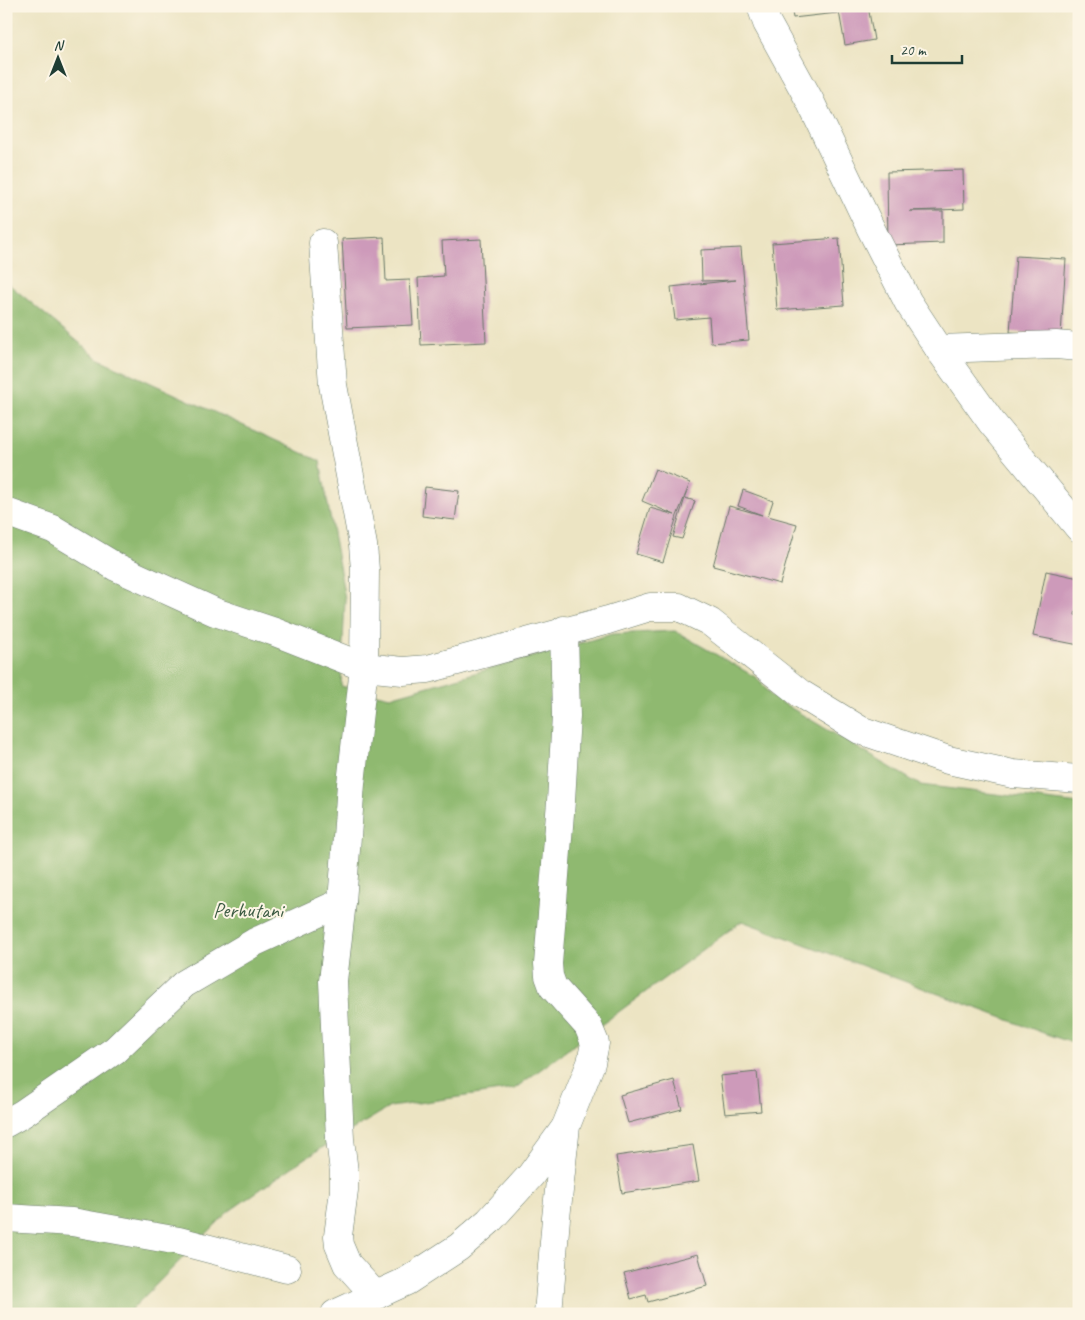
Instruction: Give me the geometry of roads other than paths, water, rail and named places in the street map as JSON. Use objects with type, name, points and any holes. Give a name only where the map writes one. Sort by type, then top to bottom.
[{"type":"street","points":[[761,6],[767,23],[810,101],[908,302],[992,423],[1079,528]]},
{"type":"street","points":[[323,242],[333,385],[363,545],[365,570],[364,667],[333,981],[340,1139],[344,1172],[344,1190],[338,1236],[339,1245],[346,1264],[376,1296]]},
{"type":"street","points":[[940,349],[1079,347]]},
{"type":"street","points":[[6,512],[53,530],[116,567],[215,612],[275,632],[364,667],[403,671],[428,669],[650,607],[679,607],[710,622],[801,694],[860,730],[948,760],[1013,774],[1079,779]]},
{"type":"street","points":[[335,1314],[407,1281],[459,1247],[489,1221],[531,1175],[566,1126],[591,1063],[594,1043],[588,1026],[553,987],[549,976],[548,964],[566,716],[564,630]]},
{"type":"street","points":[[6,1123],[115,1050],[184,984],[254,942],[342,902]]},
{"type":"street","points":[[548,1314],[566,1126]]},
{"type":"street","points":[[6,1218],[72,1222],[179,1241],[287,1269]]},
{"type":"park label","name":"Perhutani","points":[[248,910]]}]
